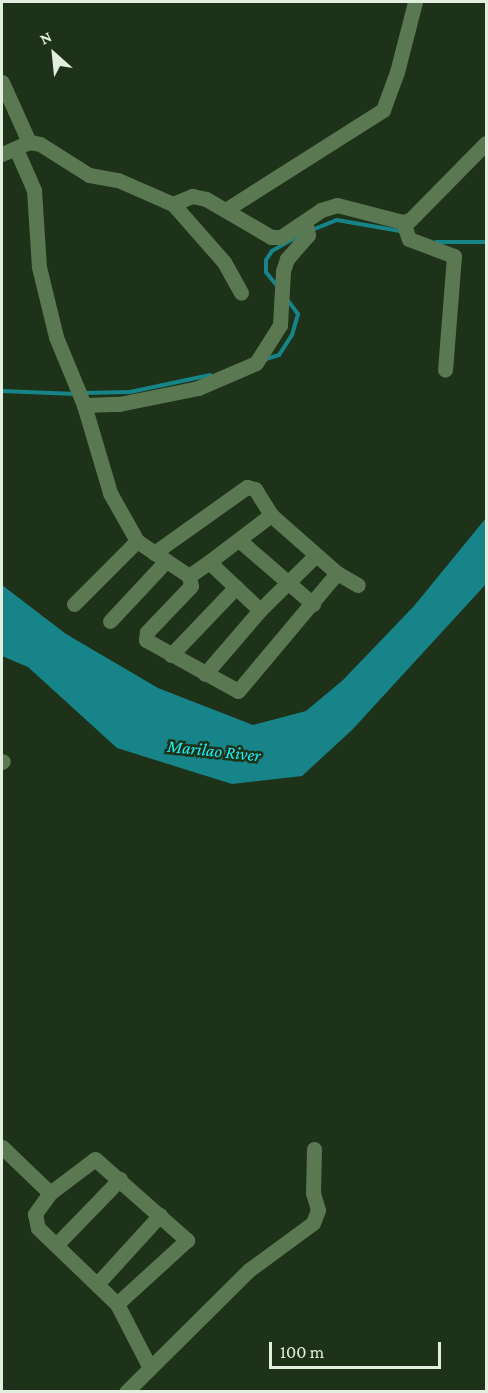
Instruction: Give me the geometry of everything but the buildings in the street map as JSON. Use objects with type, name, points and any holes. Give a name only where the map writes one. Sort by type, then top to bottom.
[{"type":"street","points":[[226,209],[383,110],[394,81],[415,2]]},
{"type":"street","points":[[2,82],[16,149],[34,190],[39,267],[56,337],[81,397],[110,493],[137,542],[189,576]]},
{"type":"street","points":[[403,222],[486,143]]},
{"type":"street","points":[[16,149],[51,148],[89,175],[117,180],[173,204],[224,262],[241,293]]},
{"type":"street","points":[[173,204],[192,196],[226,209],[271,237],[281,237],[305,220],[337,205],[403,222]]},
{"type":"street","points":[[81,397],[119,404],[198,388],[256,363],[280,326],[283,271],[287,259],[308,235],[305,220]]},
{"type":"street","points":[[403,222],[409,239],[454,256],[446,370]]},
{"type":"street","points":[[110,621],[160,557],[250,486],[271,515],[337,573],[358,585]]},
{"type":"street","points":[[189,576],[271,515]]},
{"type":"street","points":[[239,540],[313,604]]},
{"type":"street","points":[[74,604],[137,542]]},
{"type":"street","points":[[205,674],[260,610],[316,555]]},
{"type":"street","points":[[209,562],[260,610]]},
{"type":"street","points":[[189,576],[190,586],[145,636],[149,643],[238,691],[337,573]]},
{"type":"street","points":[[171,656],[236,587]]},
{"type":"street","points":[[2,1147],[50,1194]]},
{"type":"street","points":[[126,1392],[249,1270],[314,1223],[318,1210],[313,1193],[314,1149]]},
{"type":"street","points":[[117,1304],[187,1240],[120,1179],[91,1160],[41,1202],[34,1220],[56,1245],[98,1283],[117,1304],[150,1368]]},
{"type":"street","points":[[56,1245],[120,1179]]},
{"type":"street","points":[[98,1283],[160,1215]]},
{"type":"water","name":"Marilao River","points":[[486,518],[486,584],[352,730],[302,776],[232,784],[117,748],[28,667],[2,656],[2,585],[66,634],[158,688],[253,725],[306,711],[343,680],[414,606]]},
{"type":"waterway","points":[[312,230],[337,220],[400,231]]},
{"type":"waterway","points":[[278,287],[266,272],[266,260],[272,251],[300,235]]},
{"type":"waterway","points":[[436,242],[486,242]]},
{"type":"waterway","points":[[266,359],[279,355],[292,335],[298,314],[286,298]]},
{"type":"waterway","points":[[84,393],[130,392],[210,375]]},
{"type":"waterway","points":[[2,391],[76,394]]}]
